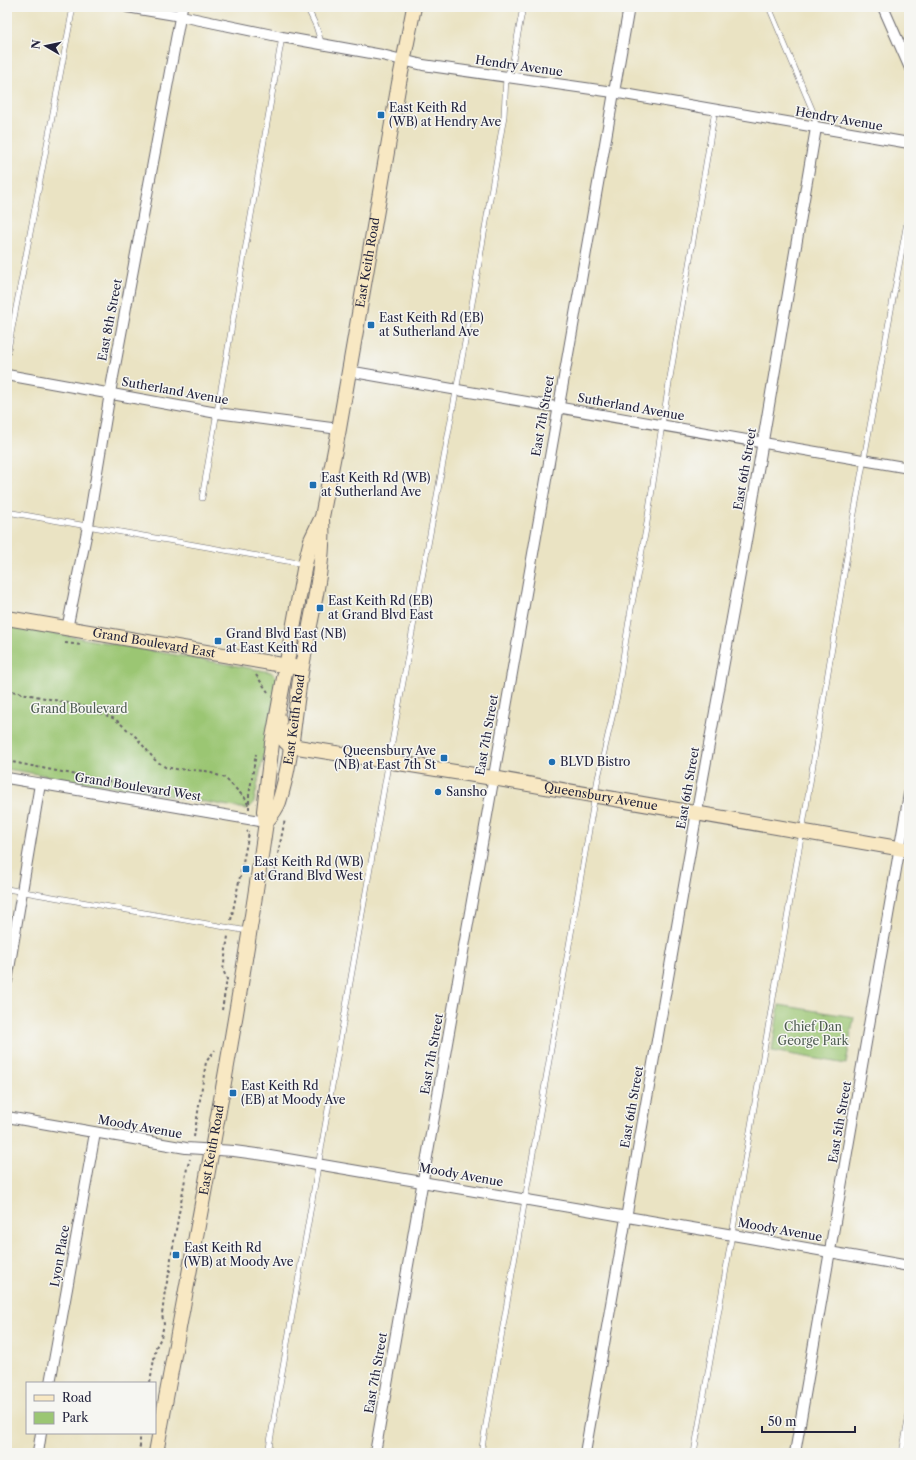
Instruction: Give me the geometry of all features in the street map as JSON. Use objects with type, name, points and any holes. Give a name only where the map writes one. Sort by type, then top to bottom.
[{"type":"street","name":"Hendry Avenue","points":[[127,7],[182,11],[282,37],[382,55],[423,65],[613,92],[909,143]]},
{"type":"street","name":"East Keith Road","points":[[266,822],[274,813],[279,802],[291,746],[302,668],[320,567],[323,540],[322,517],[339,429],[403,60],[414,7]]},
{"type":"street","name":"East 7th Street","points":[[375,1453],[628,7]]},
{"type":"street","points":[[883,7],[909,66]]},
{"type":"street","name":"East 8th Street","points":[[67,629],[88,526],[110,393],[182,11]]},
{"type":"street","name":"East 6th Street","points":[[585,1453],[816,128]]},
{"type":"street","name":"Sutherland Avenue","points":[[348,371],[909,468]]},
{"type":"street","name":"Sutherland Avenue","points":[[7,375],[217,413],[339,429]]},
{"type":"street","name":"East Keith Road","points":[[156,1453],[249,931],[266,822],[264,811],[272,743],[274,700],[286,666],[305,564],[311,540],[322,517]]},
{"type":"street","name":"Grand Boulevard East","points":[[7,618],[302,668]]},
{"type":"street","points":[[274,700],[283,739],[286,744],[291,746]]},
{"type":"street","points":[[269,770],[278,754],[291,746]]},
{"type":"street","name":"Queensbury Avenue","points":[[291,746],[596,795],[904,849]]},
{"type":"street","name":"Grand Boulevard West","points":[[7,778],[266,822]]},
{"type":"street","points":[[7,981],[40,784]]},
{"type":"street","name":"East 5th Street","points":[[795,1453],[830,1252],[904,849],[909,794]]},
{"type":"street","name":"Moody Avenue","points":[[7,1117],[186,1148],[234,1151],[318,1164],[909,1266]]},
{"type":"street","name":"Lyon Place","points":[[50,1382],[95,1133]]},
{"type":"street","points":[[38,1453],[41,1434]]},
{"type":"lane","points":[[7,355],[73,7]]},
{"type":"lane","points":[[307,7],[316,26],[322,45]]},
{"type":"lane","points":[[268,1453],[504,116],[506,77],[512,65],[523,7]]},
{"type":"lane","points":[[769,7],[814,114],[816,128]]},
{"type":"lane","points":[[202,498],[282,37]]},
{"type":"lane","points":[[481,1453],[596,795],[617,696],[715,110]]},
{"type":"lane","points":[[694,1453],[802,832],[852,525],[865,461],[909,211]]},
{"type":"lane","points":[[7,512],[305,564]]},
{"type":"lane","points":[[7,889],[249,931]]},
{"type":"lane","points":[[902,1453],[909,1415]]},
{"type":"path","points":[[256,674],[274,700]]},
{"type":"path","points":[[7,690],[83,706],[115,719],[136,737],[155,760],[165,767],[206,771],[225,778],[245,798],[249,808],[242,806]]},
{"type":"path","points":[[7,761],[172,794]]},
{"type":"path","points":[[231,924],[243,859],[248,842],[249,833],[246,830],[246,826]]},
{"type":"path","points":[[274,874],[282,838]]},
{"type":"path","points":[[221,1015],[227,980],[223,970],[229,935]]},
{"type":"path","points":[[194,1141],[196,1117],[206,1062],[215,1050],[216,1043]]},
{"type":"path","points":[[150,1382],[156,1347],[161,1338],[164,1324],[162,1315],[171,1258],[187,1168],[192,1156]]},
{"type":"path","points":[[137,1453],[140,1446],[140,1434]]},
{"type":"green space","name":"Grand Boulevard","points":[[7,625],[271,672],[278,679],[267,743],[254,802],[247,809],[7,769]]},
{"type":"green space","name":"Chief Dan George Park","points":[[779,1005],[854,1017],[846,1064],[772,1051]]},
{"type":"place","name":"East Keith Rd (WB) at Hendry Ave","points":[[381,115]]},
{"type":"place","name":"East Keith Rd (EB) at Sutherland Ave","points":[[371,325]]},
{"type":"place","name":"East Keith Rd (WB) at Sutherland Ave","points":[[313,485]]},
{"type":"place","name":"East Keith Rd (EB) at Grand Blvd East","points":[[320,608]]},
{"type":"place","name":"Grand Blvd East (NB) at East Keith Rd","points":[[218,641]]},
{"type":"place","name":"Queensbury Ave (NB) at East 7th St","points":[[444,758]]},
{"type":"place","name":"BLVD Bistro","points":[[552,762]]},
{"type":"place","name":"Sansho","points":[[438,792]]},
{"type":"place","name":"East Keith Rd (WB) at Grand Blvd West","points":[[246,869]]},
{"type":"place","name":"East Keith Rd (EB) at Moody Ave","points":[[233,1093]]},
{"type":"place","name":"East Keith Rd (WB) at Moody Ave","points":[[176,1255]]}]
